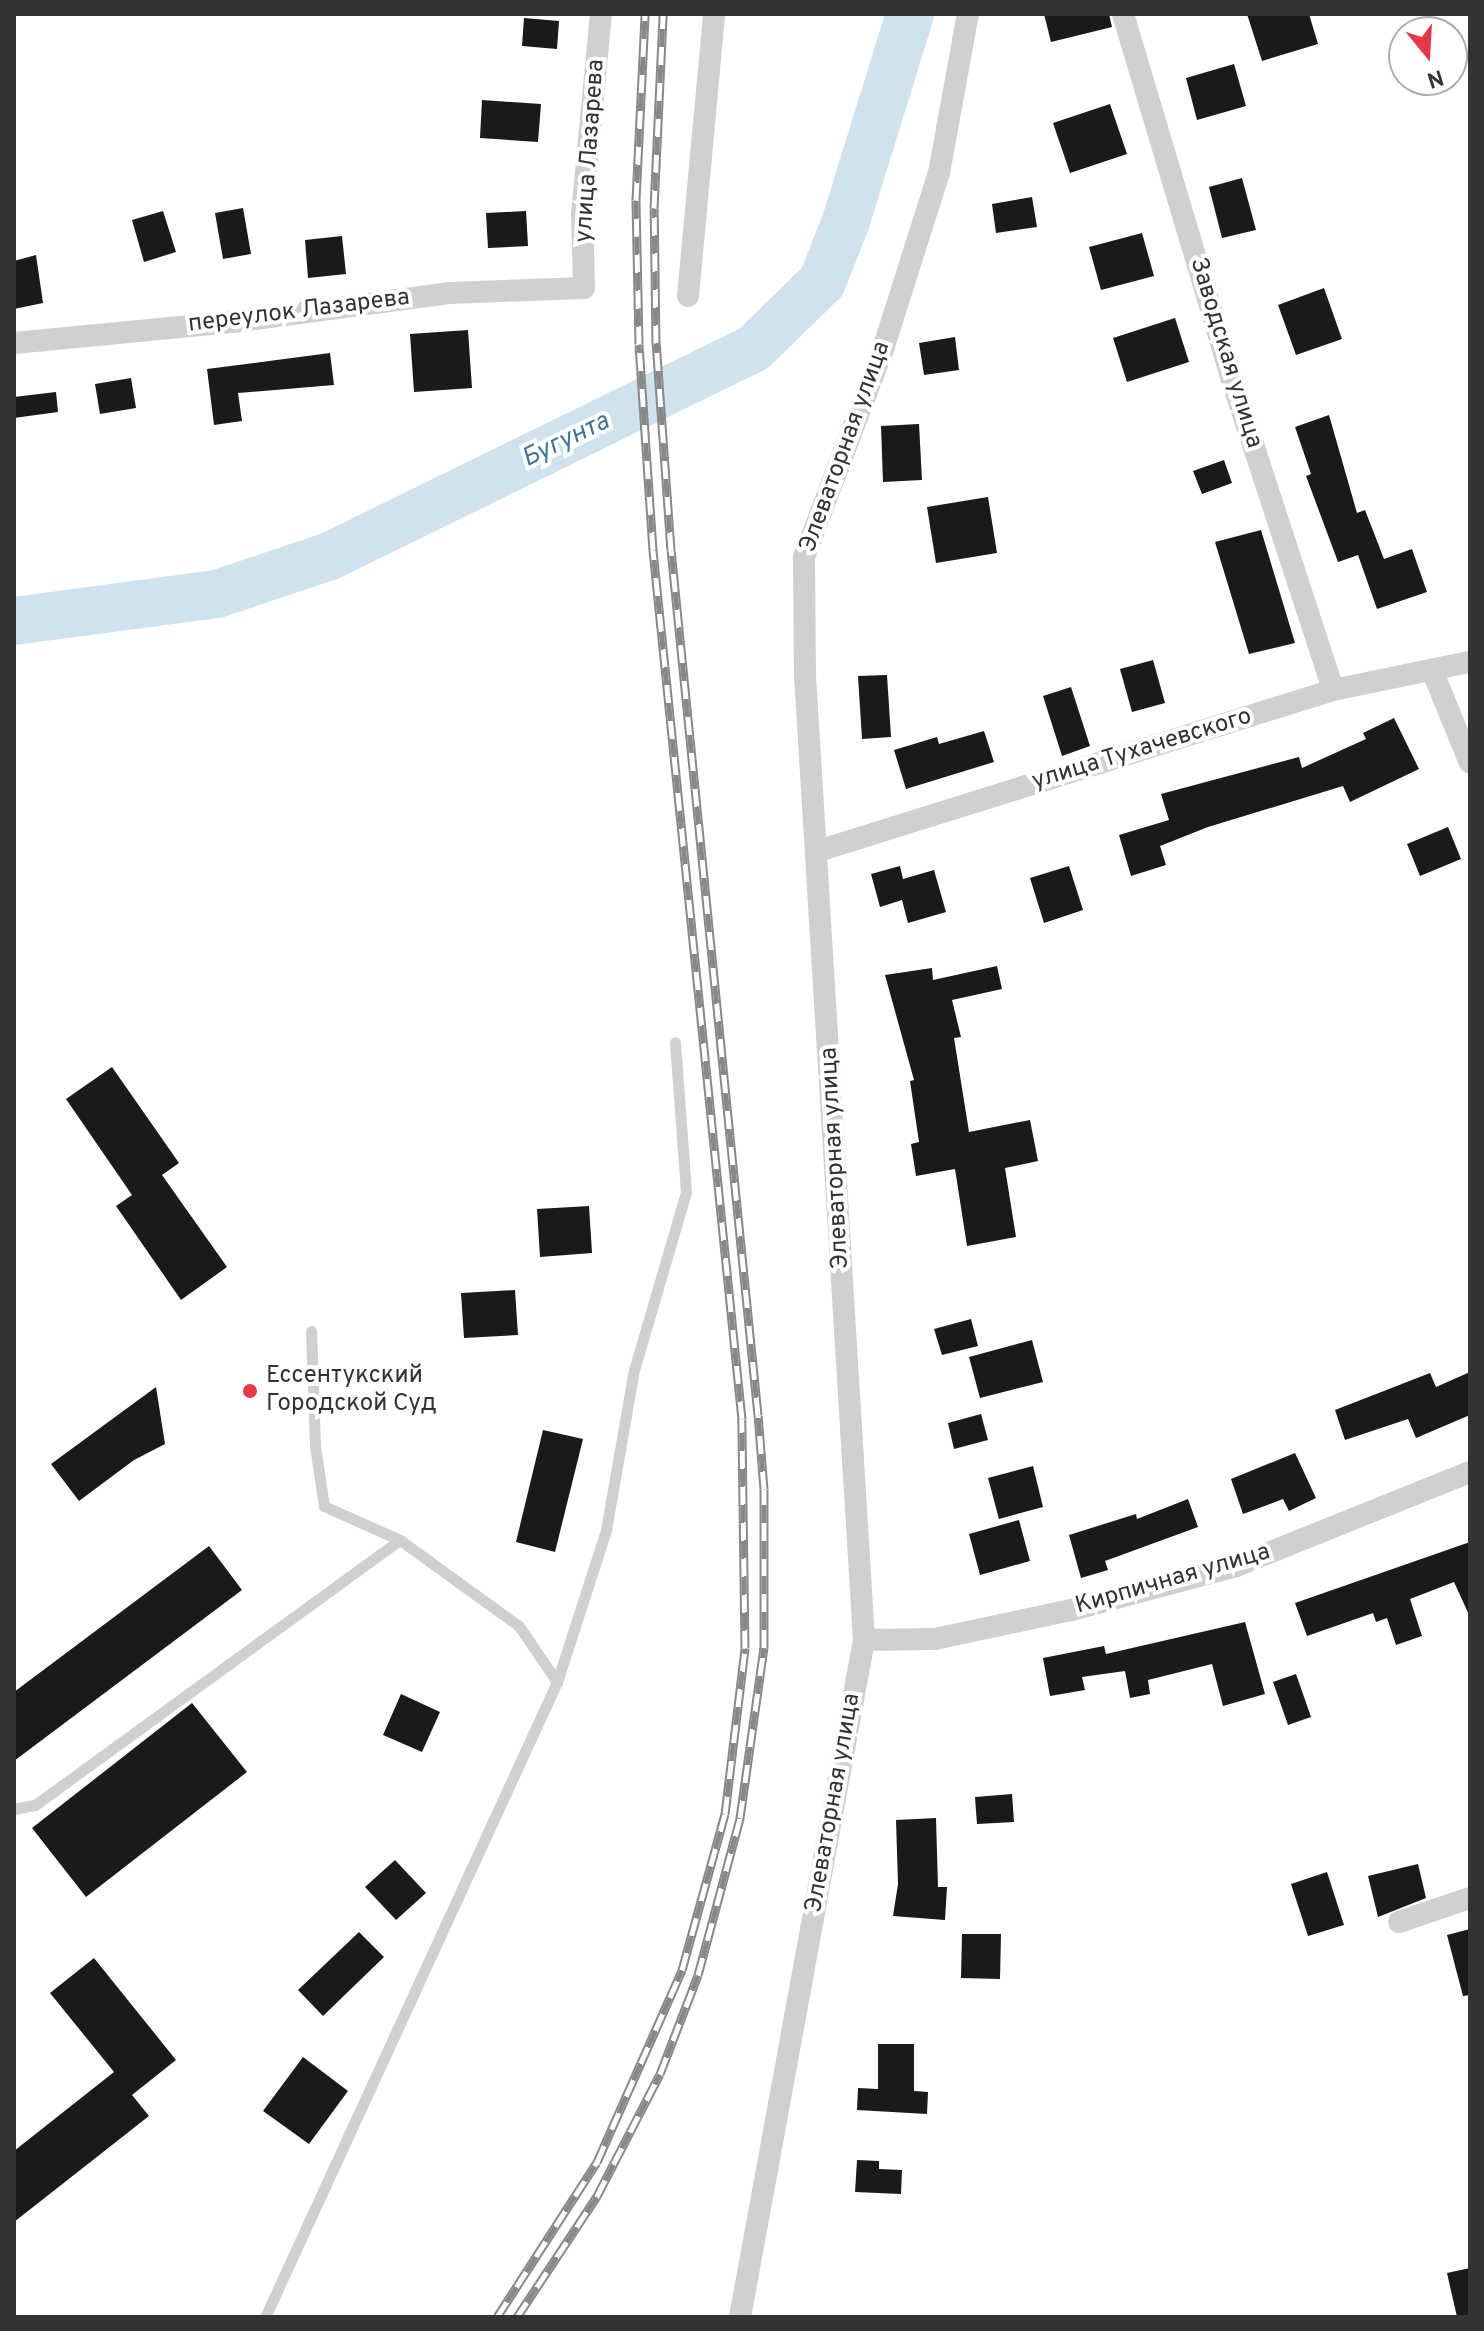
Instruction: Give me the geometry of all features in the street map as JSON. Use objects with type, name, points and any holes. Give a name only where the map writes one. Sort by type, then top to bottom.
[{"type":"street","name":"улица Лазарева","points":[[584,288],[582,214],[601,14]]},
{"type":"street","points":[[688,296],[714,14]]},
{"type":"street","name":"Элеваторная улица","points":[[740,2317],[864,1640],[805,675],[804,557],[884,346],[939,173],[968,14]]},
{"type":"street","name":"Заводская улица","points":[[1123,14],[1230,374],[1333,690]]},
{"type":"street","name":"переулок Лазарева","points":[[14,343],[232,322],[449,293],[584,288]]},
{"type":"street","name":"улица Тухачевского","points":[[818,851],[1333,690],[1470,662]]},
{"type":"street","points":[[1432,670],[1470,763]]},
{"type":"street","name":"Кирпичная улица","points":[[864,1640],[935,1639],[1071,1610],[1236,1566],[1470,1472]]},
{"type":"street","points":[[1399,1922],[1470,1898]]},
{"type":"lane","points":[[265,2317],[557,1682],[606,1530],[634,1370],[686,1192],[675,1042]]},
{"type":"lane","points":[[311,1331],[315,1446],[324,1506],[400,1540],[519,1626],[557,1682]]},
{"type":"lane","points":[[14,1809],[35,1805],[400,1540]]},
{"type":"building","points":[[1044,14],[1109,14],[1112,27],[1051,42]]},
{"type":"building","points":[[1247,14],[1309,14],[1318,44],[1262,61]]},
{"type":"building","points":[[524,18],[559,21],[557,49],[522,46]]},
{"type":"building","points":[[1234,64],[1246,106],[1197,120],[1186,78]]},
{"type":"building","points":[[482,100],[541,104],[538,142],[480,138]]},
{"type":"building","points":[[1110,104],[1127,154],[1070,173],[1053,123]]},
{"type":"building","points":[[1242,178],[1256,230],[1222,238],[1209,187]]},
{"type":"building","points":[[1032,197],[1037,227],[996,233],[992,204]]},
{"type":"building","points":[[243,208],[251,254],[223,259],[215,213]]},
{"type":"building","points":[[163,211],[176,252],[144,262],[132,220]]},
{"type":"building","points":[[526,211],[528,246],[488,248],[486,213]]},
{"type":"building","points":[[1142,233],[1154,276],[1101,290],[1089,247]]},
{"type":"building","points":[[342,236],[346,274],[308,278],[305,240]]},
{"type":"building","points":[[36,255],[43,303],[14,309],[14,261]]},
{"type":"building","points":[[1324,288],[1342,339],[1296,355],[1278,305]]},
{"type":"building","points":[[1175,318],[1189,362],[1127,382],[1113,338]]},
{"type":"building","points":[[468,330],[472,388],[414,392],[410,334]]},
{"type":"building","points":[[955,337],[959,370],[924,375],[919,343]]},
{"type":"building","points":[[330,353],[334,385],[238,393],[242,421],[214,425],[207,369]]},
{"type":"building","points":[[131,378],[136,408],[100,414],[95,384]]},
{"type":"building","points":[[56,392],[58,412],[14,418],[14,397]]},
{"type":"building","points":[[1329,415],[1357,513],[1365,510],[1384,559],[1412,549],[1427,592],[1377,609],[1358,555],[1338,562],[1306,476],[1311,474],[1295,427]]},
{"type":"building","points":[[919,424],[922,480],[883,482],[881,426]]},
{"type":"building","points":[[1224,460],[1232,483],[1202,494],[1193,471]]},
{"type":"building","points":[[988,497],[997,553],[936,563],[927,507]]},
{"type":"building","points":[[1261,530],[1295,643],[1249,654],[1215,542]]},
{"type":"building","points":[[1153,660],[1165,703],[1132,712],[1120,669]]},
{"type":"building","points":[[887,675],[891,737],[862,739],[858,676]]},
{"type":"building","points":[[1071,687],[1090,746],[1062,756],[1043,696]]},
{"type":"building","points":[[1394,718],[1419,769],[1350,802],[1343,786],[1208,827],[1160,846],[1166,865],[1131,876],[1119,835],[1169,820],[1161,794],[1299,757],[1302,768],[1366,739],[1363,733]]},
{"type":"building","points":[[984,731],[994,762],[906,789],[894,750],[937,737],[939,744]]},
{"type":"building","points":[[1448,827],[1461,859],[1420,876],[1407,844]]},
{"type":"building","points":[[900,866],[903,879],[934,870],[946,912],[908,923],[902,900],[880,907],[871,874]]},
{"type":"building","points":[[1069,866],[1083,910],[1044,923],[1030,878]]},
{"type":"building","points":[[997,966],[1002,989],[952,1000],[961,1037],[954,1038],[969,1132],[1030,1120],[1038,1161],[1005,1168],[1016,1237],[967,1246],[955,1169],[916,1176],[911,1144],[919,1142],[910,1081],[914,1080],[885,975],[932,968],[933,980]]},
{"type":"building","points":[[112,1067],[179,1163],[162,1175],[227,1267],[181,1300],[116,1206],[132,1195],[66,1099]]},
{"type":"building","points":[[589,1206],[592,1253],[540,1257],[537,1209]]},
{"type":"building","points":[[515,1290],[518,1335],[464,1338],[461,1293]]},
{"type":"building","points":[[971,1319],[978,1346],[942,1355],[934,1329]]},
{"type":"building","points":[[1032,1340],[1043,1382],[980,1398],[969,1357]]},
{"type":"building","points":[[1470,1372],[1470,1415],[1416,1438],[1408,1419],[1345,1440],[1335,1410],[1430,1373],[1436,1387]]},
{"type":"building","points":[[156,1387],[165,1444],[134,1460],[79,1501],[51,1464]]},
{"type":"building","points":[[981,1414],[988,1440],[954,1449],[948,1423]]},
{"type":"building","points":[[543,1430],[583,1439],[555,1552],[516,1542]]},
{"type":"building","points":[[1295,1453],[1316,1498],[1289,1511],[1283,1499],[1243,1514],[1231,1479]]},
{"type":"building","points":[[1033,1466],[1043,1507],[999,1519],[988,1478]]},
{"type":"building","points":[[1188,1499],[1198,1527],[1105,1561],[1108,1570],[1081,1578],[1069,1535],[1136,1514],[1137,1519]]},
{"type":"building","points":[[1019,1520],[1030,1561],[980,1575],[969,1534]]},
{"type":"building","points":[[1470,1542],[1470,1617],[1454,1582],[1410,1599],[1422,1636],[1396,1645],[1387,1618],[1376,1622],[1373,1613],[1307,1636],[1295,1603]]},
{"type":"building","points":[[209,1546],[242,1590],[14,1761],[14,1692]]},
{"type":"building","points":[[1245,1622],[1265,1694],[1223,1706],[1212,1664],[1148,1680],[1150,1694],[1130,1698],[1125,1671],[1082,1677],[1085,1690],[1050,1696],[1043,1658],[1104,1646],[1106,1654]]},
{"type":"building","points":[[1296,1674],[1311,1717],[1288,1725],[1273,1682]]},
{"type":"building","points":[[401,1694],[440,1712],[422,1752],[383,1735]]},
{"type":"building","points":[[192,1703],[247,1772],[86,1897],[32,1828]]},
{"type":"building","points":[[1012,1794],[1014,1822],[977,1824],[975,1797]]},
{"type":"building","points":[[936,1818],[938,1887],[947,1887],[945,1920],[893,1916],[898,1884],[896,1820]]},
{"type":"building","points":[[395,1860],[426,1893],[396,1920],[365,1887]]},
{"type":"building","points":[[1418,1864],[1426,1898],[1378,1917],[1368,1876]]},
{"type":"building","points":[[1327,1872],[1344,1925],[1308,1936],[1291,1884]]},
{"type":"building","points":[[1470,1929],[1470,1995],[1463,1996],[1447,1935]]},
{"type":"building","points":[[359,1932],[384,1957],[323,2016],[298,1990]]},
{"type":"building","points":[[962,1934],[1001,1934],[1000,1979],[961,1978]]},
{"type":"building","points":[[94,1958],[176,2060],[132,2095],[149,2116],[14,2222],[14,2151],[114,2072],[50,1993]]},
{"type":"building","points":[[878,2044],[914,2044],[914,2091],[928,2092],[927,2114],[857,2110],[858,2088],[878,2089]]},
{"type":"building","points":[[303,2057],[348,2091],[309,2144],[263,2111]]},
{"type":"building","points":[[857,2160],[879,2161],[879,2169],[902,2170],[901,2194],[855,2192]]},
{"type":"building","points":[[1470,2268],[1470,2317],[1457,2317],[1447,2273]]},
{"type":"waterway","name":"Бугунта","points":[[14,621],[217,594],[330,556],[753,349],[822,282],[846,221],[910,14]]},
{"type":"railway","points":[[497,2317],[597,2162],[682,1970],[725,1814],[745,1648],[742,1419],[653,550],[639,344],[636,200],[645,14]]},
{"type":"railway","points":[[517,2317],[597,2196],[660,2074],[698,1975],[740,1818],[764,1648],[764,1489],[758,1415],[671,550],[656,343],[654,208],[663,14]]},
{"type":"place","name":"Ессентукский Городской Суд","points":[[250,1391]]}]
